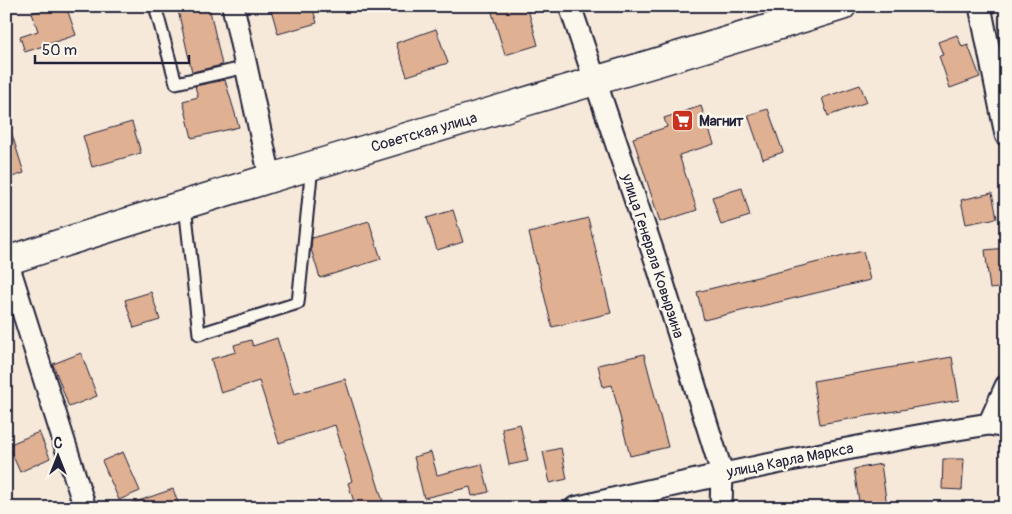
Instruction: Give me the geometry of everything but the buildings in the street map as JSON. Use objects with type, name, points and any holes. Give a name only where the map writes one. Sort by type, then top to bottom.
[{"type":"street","points":[[233,6],[270,177]]},
{"type":"street","name":"улица Генерала Ковырзина","points":[[570,6],[657,264],[722,473],[721,508]]},
{"type":"street","name":"Советская улица","points":[[7,261],[312,164],[595,83],[842,6]]},
{"type":"street","points":[[980,6],[1006,135]]},
{"type":"street","points":[[7,261],[85,508]]},
{"type":"street","points":[[998,425],[1006,386]]},
{"type":"street","name":"улица Карла Маркса","points":[[576,508],[722,473],[888,440],[998,425]]},
{"type":"lane","points":[[155,6],[176,83],[246,68]]},
{"type":"lane","points":[[185,205],[200,334],[298,303],[312,164]]},
{"type":"place","name":"Магнит","points":[[683,121]]}]
